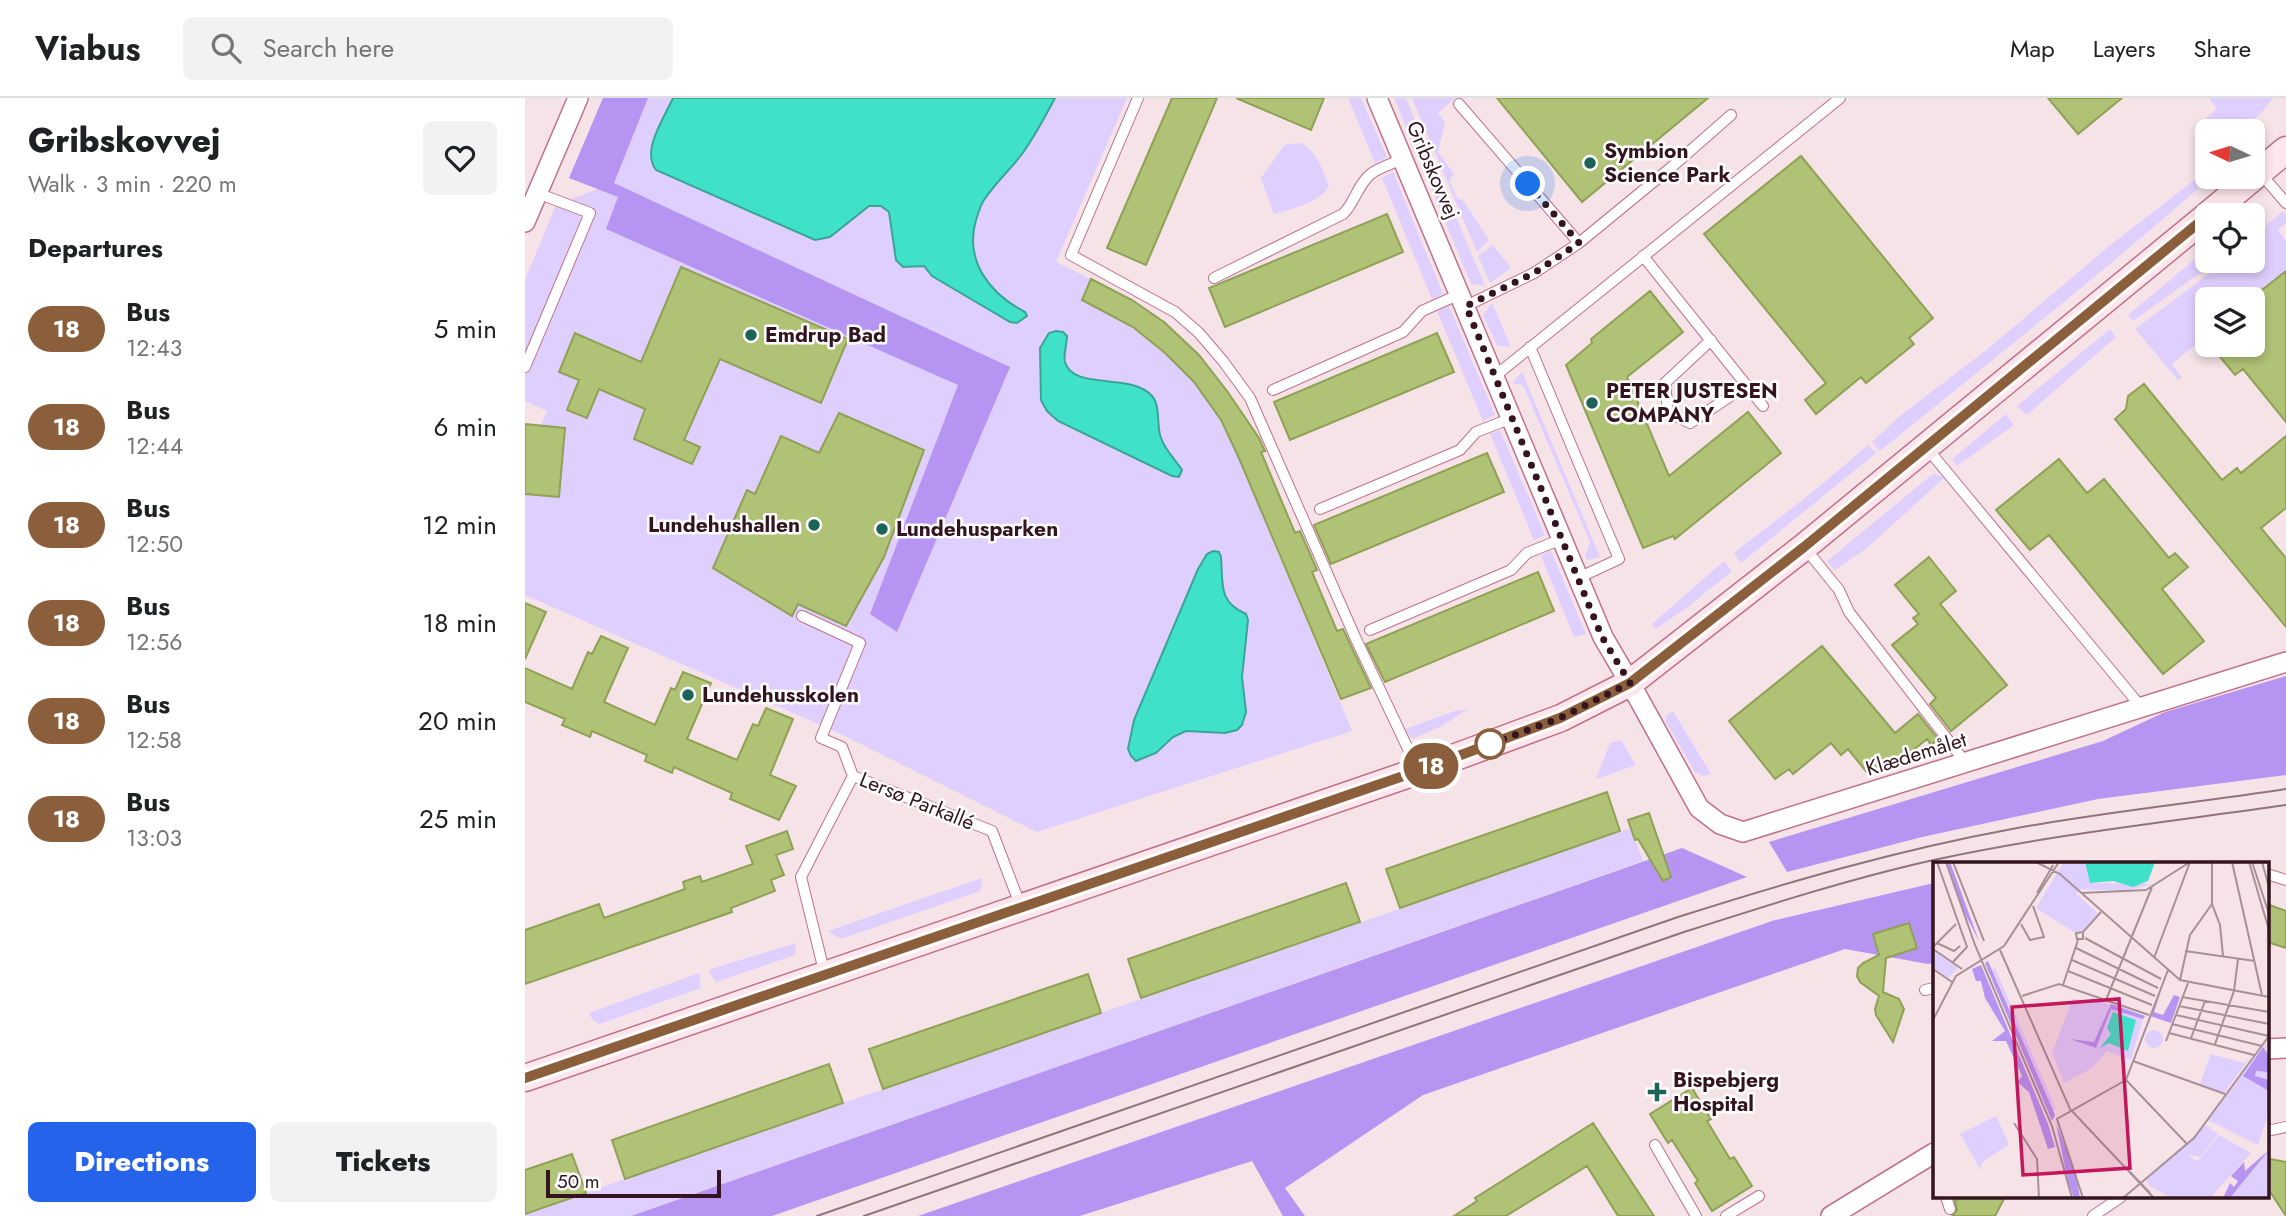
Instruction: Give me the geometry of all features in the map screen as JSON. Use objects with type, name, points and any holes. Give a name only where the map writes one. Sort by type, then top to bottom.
[{"type":"street","points":[[525,222],[578,98]]},
{"type":"street","name":"Gribskovvej","points":[[1377,98],[1602,637],[1630,683]]},
{"type":"street","points":[[2265,167],[2286,150]]},
{"type":"street","points":[[2222,203],[2239,189]]},
{"type":"street","points":[[525,1078],[1418,771],[1560,718],[1630,683],[1804,547],[2195,226]]},
{"type":"street","name":"Klædemålet","points":[[1630,683],[1699,808],[1720,824],[1743,832],[2286,662]]},
{"type":"street","points":[[1831,1216],[1933,1158]]},
{"type":"lane","points":[[1138,98],[1071,255],[1175,312],[1199,333],[1250,398],[1355,637],[1418,771]]},
{"type":"lane","points":[[1495,376],[1840,98]]},
{"type":"lane","points":[[1459,104],[1579,243]]},
{"type":"lane","points":[[1273,390],[1403,332],[1422,311],[1463,300],[1534,273],[1579,243],[1731,115]]},
{"type":"lane","points":[[1214,278],[1343,214],[1370,174],[1403,159]]},
{"type":"lane","points":[[2265,179],[2286,203]]},
{"type":"lane","points":[[525,367],[590,213],[537,193]]},
{"type":"lane","points":[[1643,256],[1763,406]]},
{"type":"lane","points":[[1711,340],[1664,383],[1668,412],[1690,423],[1747,385]]},
{"type":"lane","points":[[1530,347],[1619,559],[1578,578]]},
{"type":"lane","points":[[1320,509],[1459,450],[1476,432],[1512,418]]},
{"type":"lane","points":[[1925,447],[2142,708]]},
{"type":"lane","points":[[1370,630],[1511,570],[1527,553],[1562,539]]},
{"type":"lane","points":[[1804,547],[1839,590],[1849,612],[1965,763]]},
{"type":"lane","name":"Lersø Parkallé","points":[[802,616],[860,643],[821,738],[842,747],[853,776],[992,831],[1021,908]]},
{"type":"lane","points":[[825,975],[801,877],[853,776]]},
{"type":"lane","points":[[2269,875],[2286,880]]},
{"type":"lane","points":[[1655,1145],[1696,1216]]},
{"type":"lane","points":[[1726,1216],[1759,1196]]},
{"type":"lane","points":[[1946,1198],[1950,1209]]},
{"type":"lane","points":[[2093,1216],[2120,1198]]},
{"type":"shaded area","points":[[603,98],[648,98],[614,183],[1010,367],[897,632],[870,614],[958,385],[606,229],[618,197],[569,178]]},
{"type":"shaded area","name":"Lundehusparken","points":[[648,98],[1127,98],[1056,262],[1091,279],[1133,327],[1183,370],[1209,401],[1238,456],[1352,731],[1037,832],[843,735],[525,595],[525,463],[547,411],[525,401],[525,280],[556,205],[613,183]]},
{"type":"shaded area","points":[[673,98],[1055,98],[1027,147],[983,202],[973,235],[977,262],[983,275],[1001,296],[1027,316],[1017,323],[1010,322],[932,276],[924,266],[903,267],[896,260],[889,212],[881,206],[869,206],[830,237],[815,240],[656,170],[652,162],[652,144]]},
{"type":"shaded area","points":[[1348,98],[1361,98],[1387,157],[1375,163]]},
{"type":"shaded area","points":[[1394,98],[1406,98],[1485,286],[1471,284]]},
{"type":"shaded area","points":[[1412,98],[1455,98],[1438,113],[1445,122],[1438,152],[1454,174],[1449,181],[1458,199],[1463,200],[1489,240],[1477,252]]},
{"type":"shaded area","points":[[2209,98],[2273,98],[2254,119],[2205,119],[2217,109]]},
{"type":"shaded area","points":[[1301,143],[1315,156],[1329,186],[1312,201],[1274,214],[1261,178],[1283,147]]},
{"type":"shaded area","points":[[1393,172],[1443,294],[1432,299],[1382,178]]},
{"type":"shaded area","points":[[2195,180],[2195,189],[2198,189],[2004,351],[1880,451],[1872,442],[1901,415],[1989,348],[2108,247]]},
{"type":"shaded area","points":[[2283,211],[2286,222],[2278,230],[2286,241],[2286,270],[2265,287],[2195,287],[2195,345],[2172,364],[2182,378],[2178,380],[2135,329],[2210,273],[2265,273],[2265,227]]},
{"type":"shaded area","points":[[1493,245],[1511,268],[1490,283],[1478,256]]},
{"type":"shaded area","points":[[2195,259],[2195,273],[2200,273],[2133,321],[2128,315]]},
{"type":"shaded area","points":[[1492,303],[1511,347],[1497,345],[1483,315]]},
{"type":"shaded area","points":[[1449,306],[1495,415],[1483,421],[1437,311]]},
{"type":"shaded area","points":[[2110,329],[2116,337],[2027,415],[2017,406]]},
{"type":"shaded area","points":[[1056,331],[1067,336],[1065,362],[1070,371],[1091,379],[1131,385],[1152,396],[1157,405],[1163,442],[1182,470],[1179,477],[1058,421],[1047,411],[1041,400],[1040,348],[1049,333]]},
{"type":"shaded area","points":[[1522,372],[1600,557],[1587,560],[1585,556],[1590,542],[1524,387],[1513,382]]},
{"type":"shaded area","points":[[2006,414],[2014,425],[1957,466],[1952,459]]},
{"type":"shaded area","points":[[1500,430],[1545,535],[1534,540],[1490,434]]},
{"type":"shaded area","points":[[1868,445],[1876,453],[1741,563],[1734,553]]},
{"type":"shaded area","points":[[1934,473],[1944,478],[1867,548],[1835,570],[1827,561]]},
{"type":"shaded area","points":[[1551,551],[1586,634],[1574,637],[1541,556]]},
{"type":"shaded area","points":[[1219,552],[1221,557],[1222,584],[1226,598],[1246,614],[1248,620],[1242,677],[1246,712],[1242,725],[1237,730],[1225,733],[1186,731],[1173,737],[1156,753],[1136,761],[1128,749],[1134,720],[1198,569],[1207,554]]},
{"type":"shaded area","points":[[1724,561],[1732,571],[1656,629],[1652,624]]},
{"type":"shaded area","points":[[2286,676],[2286,775],[2098,799],[1922,837],[1787,872],[1769,842],[2103,741],[2165,712]]},
{"type":"shaded area","points":[[1468,709],[1442,726],[1412,739],[1405,729],[1455,711]]},
{"type":"shaded area","points":[[1673,711],[1711,774],[1703,776],[1695,772],[1666,722],[1666,716]]},
{"type":"shaded area","points":[[1621,740],[1636,765],[1596,779],[1610,743]]},
{"type":"shaded area","points":[[1631,828],[1643,861],[631,1216],[525,1216],[525,1214]]},
{"type":"shaded area","points":[[1682,848],[1747,877],[772,1216],[631,1216]]},
{"type":"shaded area","points":[[982,878],[980,891],[841,939],[828,931]]},
{"type":"shaded area","points":[[1933,883],[1933,963],[1845,949],[1423,1095],[1285,1188],[1305,1216],[1283,1216],[1252,1161],[1080,1216],[918,1216],[1772,921]]},
{"type":"shaded area","points":[[796,943],[795,955],[716,982],[708,970]]},
{"type":"shaded area","points":[[699,973],[701,988],[599,1024],[589,1013]]},
{"type":"building","points":[[1172,98],[1217,98],[1146,265],[1107,248]]},
{"type":"building","points":[[1236,98],[1324,98],[1311,130]]},
{"type":"building","name":"Symbion Science Park","points":[[1497,98],[1708,98],[1582,202]]},
{"type":"building","points":[[2048,98],[2122,98],[2078,134]]},
{"type":"building","points":[[1801,156],[1933,318],[1909,338],[1914,344],[1866,383],[1861,377],[1816,414],[1805,400],[1826,383],[1704,234]]},
{"type":"building","points":[[1387,214],[1403,252],[1225,327],[1209,288]]},
{"type":"building","points":[[681,267],[848,339],[821,403],[720,359],[684,440],[700,447],[692,464],[634,439],[645,409],[599,389],[587,418],[567,410],[579,380],[559,372],[575,333],[641,362]]},
{"type":"building","points":[[2286,271],[2286,422],[2243,369],[2235,375],[2220,357],[2265,357],[2265,288]]},
{"type":"building","points":[[1091,279],[1132,300],[1164,322],[1199,355],[1227,391],[1259,438],[1265,451],[1261,452],[1295,533],[1300,531],[1317,570],[1312,572],[1337,631],[1343,629],[1371,688],[1341,699],[1221,420],[1194,382],[1165,353],[1133,327],[1082,300]]},
{"type":"building","points":[[1650,291],[1683,332],[1627,377],[1669,476],[1748,412],[1781,453],[1675,539],[1673,536],[1643,548],[1566,365],[1592,343],[1591,339]]},
{"type":"building","points":[[1437,333],[1454,372],[1290,440],[1274,402]]},
{"type":"building","points":[[2144,384],[2222,480],[2237,468],[2241,473],[2286,436],[2286,508],[2261,528],[2286,558],[2286,627],[2115,419],[2126,409],[2128,396]]},
{"type":"building","name":"Lundehushallen","points":[[839,413],[924,450],[884,557],[846,626],[798,604],[792,616],[713,568],[747,490],[755,494],[781,436],[819,453]]},
{"type":"building","points":[[525,424],[565,428],[559,497],[525,494]]},
{"type":"building","points":[[1487,453],[1504,492],[1331,564],[1314,525]]},
{"type":"building","points":[[2059,459],[2087,493],[2104,479],[2169,558],[2175,553],[2188,567],[2162,589],[2204,641],[2163,674],[2049,535],[2030,550],[1996,510]]},
{"type":"building","points":[[1929,557],[1956,591],[1940,604],[2007,685],[1951,731],[1930,704],[1936,698],[1892,645],[1918,624],[1913,618],[1919,614],[1895,585]]},
{"type":"building","points":[[1538,572],[1554,611],[1385,682],[1366,644]]},
{"type":"building","points":[[525,603],[546,612],[525,659]]},
{"type":"building","points":[[601,636],[628,648],[604,702],[655,725],[671,688],[675,690],[683,672],[711,683],[687,739],[737,760],[753,724],[758,726],[766,708],[793,719],[770,775],[796,786],[779,820],[730,799],[732,793],[674,767],[672,773],[645,761],[647,755],[592,731],[590,737],[562,725],[565,719],[525,702],[525,668],[572,689],[588,652],[592,654]]},
{"type":"building","points":[[1822,646],[1895,733],[1918,714],[1938,739],[1931,745],[1927,739],[1892,767],[1886,761],[1869,775],[1848,749],[1841,755],[1831,743],[1793,774],[1789,769],[1775,779],[1729,721]]},
{"type":"building","points":[[1607,792],[1620,831],[1400,908],[1386,869]]},
{"type":"building","points":[[1649,813],[1671,877],[1663,881],[1638,839],[1635,840],[1628,820]]},
{"type":"building","points":[[787,831],[793,849],[776,855],[784,875],[771,880],[775,891],[731,908],[732,912],[525,984],[525,930],[599,904],[604,918],[685,889],[683,882],[700,876],[702,882],[753,864],[746,846]]},
{"type":"building","points":[[1346,883],[1360,922],[1141,998],[1128,959]]},
{"type":"building","points":[[2269,905],[2286,911],[2286,948],[2269,943]]},
{"type":"building","points":[[1909,923],[1917,948],[1886,958],[1883,992],[1899,999],[1904,1009],[1893,1042],[1876,1015],[1879,996],[1860,982],[1857,976],[1858,968],[1879,955],[1873,934]]},
{"type":"building","points":[[1088,974],[1101,1013],[883,1089],[869,1049]]},
{"type":"building","points":[[829,1064],[843,1103],[625,1179],[612,1140]]},
{"type":"building","points":[[1692,1088],[1711,1119],[1707,1121],[1730,1159],[1734,1157],[1752,1186],[1712,1211],[1695,1183],[1698,1181],[1672,1140],[1668,1143],[1650,1114]]},
{"type":"building","points":[[1593,1123],[1654,1216],[1618,1216],[1587,1166],[1506,1216],[1454,1216],[1477,1201],[1475,1198]]},
{"type":"building","points":[[572,1154],[586,1193],[525,1214],[525,1170]]},
{"type":"building","points":[[2270,1159],[2286,1162],[2286,1216],[2269,1190]]},
{"type":"building","points":[[1960,1198],[2004,1198],[1995,1216],[1952,1216],[1957,1210],[1955,1201]]},
{"type":"tram line","points":[[817,1216],[1678,917],[1802,879],[1885,857],[2012,829],[2286,789]]},
{"type":"tram line","points":[[864,1216],[1684,932],[1836,885],[1929,861],[2018,844],[2286,805]]},
{"type":"bus line","name":"18","points":[[525,1078],[1418,771],[1560,718],[1630,683],[1804,547],[2195,226]]},
{"type":"place","name":"Symbion Science Park","points":[[1590,163]]},
{"type":"place","name":"Emdrup Bad","points":[[751,335]]},
{"type":"place","name":"PETER JUSTESEN COMPANY","points":[[1592,403]]},
{"type":"place","name":"Lundehushallen","points":[[814,525]]},
{"type":"place","name":"Lundehusparken","points":[[882,529]]},
{"type":"place","name":"Lundehusskolen","points":[[688,695]]},
{"type":"place","name":"Bispebjerg Hospital","points":[[1657,1092]]},
{"type":"route","points":[[1490,744],[1485,746],[1560,718],[1630,683],[1602,637],[1466,306],[1534,273],[1579,243],[1528,184]]}]
